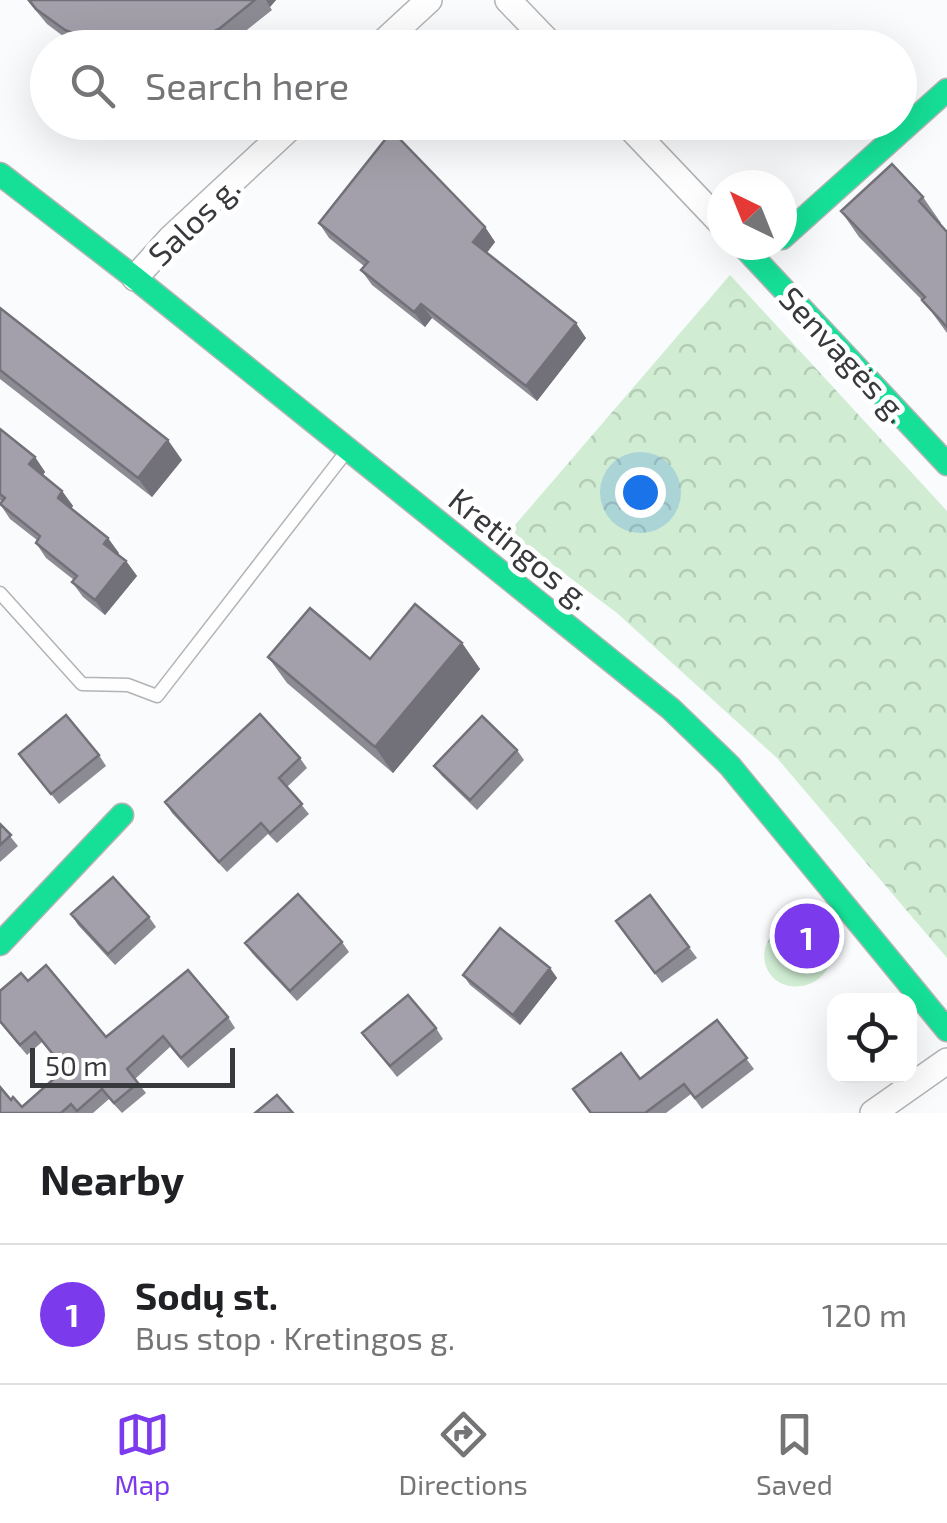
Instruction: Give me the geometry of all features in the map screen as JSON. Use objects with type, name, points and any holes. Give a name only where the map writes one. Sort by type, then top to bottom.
[{"type":"street","points":[[396,30],[428,0]]},
{"type":"street","points":[[508,0],[537,30]]},
{"type":"street","points":[[917,117],[947,90]]},
{"type":"street","name":"Salos g.","points":[[135,278],[170,239],[277,140]]},
{"type":"street","points":[[642,140],[707,208]]},
{"type":"street","points":[[797,225],[891,140]]},
{"type":"street","name":"Kretingos g.","points":[[0,174],[671,709],[730,766],[947,1030]]},
{"type":"street","name":"Senvagės g.","points":[[767,260],[947,464]]},
{"type":"street","points":[[0,944],[122,814]]},
{"type":"street","points":[[873,1113],[947,1062]]},
{"type":"lane","points":[[0,593],[82,684],[128,685],[157,696],[347,450]]},
{"type":"green space","points":[[730,275],[947,511],[947,958],[777,758],[617,613],[509,532]]},
{"type":"green space","points":[[797,924],[819,936],[832,958],[815,981],[790,986],[769,973],[765,950],[770,938],[781,929]]},
{"type":"building","points":[[29,0],[255,0],[217,30],[65,30]]},
{"type":"building","points":[[385,140],[401,140],[485,227],[473,242],[576,323],[526,386],[421,304],[414,312],[361,270],[368,262],[319,223]]},
{"type":"building","points":[[892,164],[923,197],[919,201],[947,232],[947,327],[922,300],[925,297],[841,211]]},
{"type":"building","points":[[0,308],[168,440],[138,478],[0,370]]},
{"type":"building","points":[[0,429],[35,457],[29,464],[62,491],[58,498],[108,538],[104,544],[126,561],[95,600],[72,582],[77,576],[36,543],[40,536],[0,504],[5,498],[0,494]]},
{"type":"building","points":[[415,604],[462,643],[375,747],[268,657],[310,608],[370,659]]},
{"type":"building","points":[[260,714],[300,758],[279,778],[302,804],[270,833],[261,823],[219,862],[165,802]]},
{"type":"building","points":[[66,715],[99,755],[51,794],[19,754]]},
{"type":"building","points":[[482,716],[517,750],[470,800],[434,766]]},
{"type":"building","points":[[0,824],[11,835],[0,845]]},
{"type":"building","points":[[113,877],[149,917],[108,954],[71,914]]},
{"type":"building","points":[[298,894],[342,942],[290,991],[245,943]]},
{"type":"building","points":[[650,895],[689,947],[655,973],[616,921]]},
{"type":"building","points":[[500,928],[550,968],[513,1015],[463,975]]},
{"type":"building","points":[[46,965],[106,1037],[188,970],[228,1017],[181,1058],[163,1036],[127,1069],[138,1083],[114,1103],[102,1089],[77,1111],[71,1104],[61,1113],[0,1113],[0,1087],[22,1107],[65,1069],[35,1032],[20,1045],[0,1021],[0,991],[21,973],[28,981]]},
{"type":"building","points":[[408,995],[436,1028],[390,1066],[362,1033]]},
{"type":"building","points":[[717,1020],[747,1058],[695,1098],[684,1084],[645,1113],[591,1113],[573,1089],[621,1053],[640,1079]]},
{"type":"building","points":[[277,1095],[293,1113],[255,1113]]},
{"type":"traffic: fast","points":[[917,117],[947,90]]},
{"type":"traffic: fast","points":[[797,225],[891,140]]},
{"type":"traffic: fast","points":[[0,174],[671,709],[730,766],[947,1030]]},
{"type":"traffic: fast","points":[[756,260],[947,464]]},
{"type":"traffic: fast","points":[[0,944],[122,815]]},
{"type":"place","name":"Sodų st.","points":[[807,936]]}]
